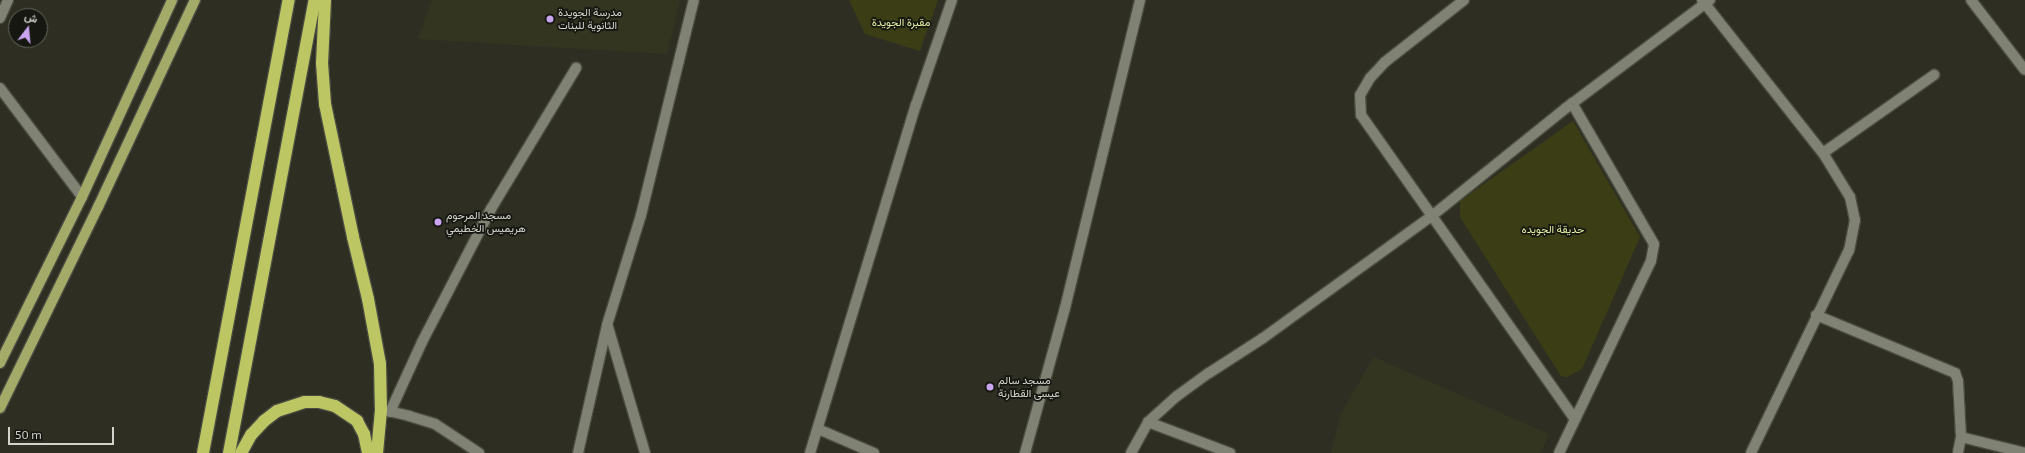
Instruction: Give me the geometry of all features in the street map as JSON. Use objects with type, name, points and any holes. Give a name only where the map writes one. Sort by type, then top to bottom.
[{"type":"highway","points":[[202,453],[289,0]]},
{"type":"highway","points":[[229,453],[316,0]]},
{"type":"highway","points":[[325,0],[322,63],[324,104],[377,339],[386,411],[377,453]]},
{"type":"highway","points":[[241,453],[251,435],[264,421],[277,411],[305,402],[319,402],[335,406],[357,421],[364,434],[368,453]]},
{"type":"main road","points":[[0,363],[82,197],[172,0]]},
{"type":"main road","points":[[0,408],[98,207],[195,0]]},
{"type":"street","points":[[0,18],[8,0]]},
{"type":"street","points":[[578,453],[607,326],[641,215],[694,0]]},
{"type":"street","points":[[810,453],[916,105],[952,0]]},
{"type":"street","points":[[1025,453],[1065,308],[1140,0]]},
{"type":"street","points":[[1464,0],[1385,62],[1370,78],[1360,95],[1361,115],[1433,215],[1575,419]]},
{"type":"street","points":[[1972,0],[2025,70]]},
{"type":"street","points":[[1131,453],[1148,422],[1177,396],[1263,338],[1433,215],[1572,103],[1706,1],[1823,153],[1850,196],[1855,220],[1848,250],[1751,453]]},
{"type":"street","points":[[479,453],[434,424],[386,411],[491,209],[576,68]]},
{"type":"street","points":[[1823,153],[1934,75]]},
{"type":"street","points":[[0,88],[82,197]]},
{"type":"street","points":[[1559,453],[1651,261],[1654,244],[1572,103]]},
{"type":"street","points":[[1816,315],[1955,373],[1958,381],[1961,437],[1958,453]]},
{"type":"street","points":[[607,326],[645,453]]},
{"type":"street","points":[[1148,422],[1230,453]]},
{"type":"street","points":[[818,430],[874,453]]},
{"type":"street","points":[[1961,437],[2025,453]]},
{"type":"shaded area","name":"مدرسة الجويدة الثانوية للبنات","points":[[432,0],[680,0],[667,54],[418,39]]},
{"type":"shaded area","points":[[1374,357],[1549,434],[1541,453],[1331,453],[1341,413]]},
{"type":"green space","name":"مقبرة الجويدة","points":[[849,0],[938,0],[920,51],[865,34]]},
{"type":"green space","name":"حديقة الجويده","points":[[1573,121],[1640,237],[1582,369],[1567,377],[1561,376],[1460,217],[1460,201]]},
{"type":"place","name":"مدرسة الجويدة الثانوية للبنات","points":[[550,19]]},
{"type":"place","name":"مسجد المرحوم هريميس الخطيمي","points":[[438,222]]},
{"type":"place","name":"مسجد سالم عيسى القطارنة","points":[[990,387]]}]
